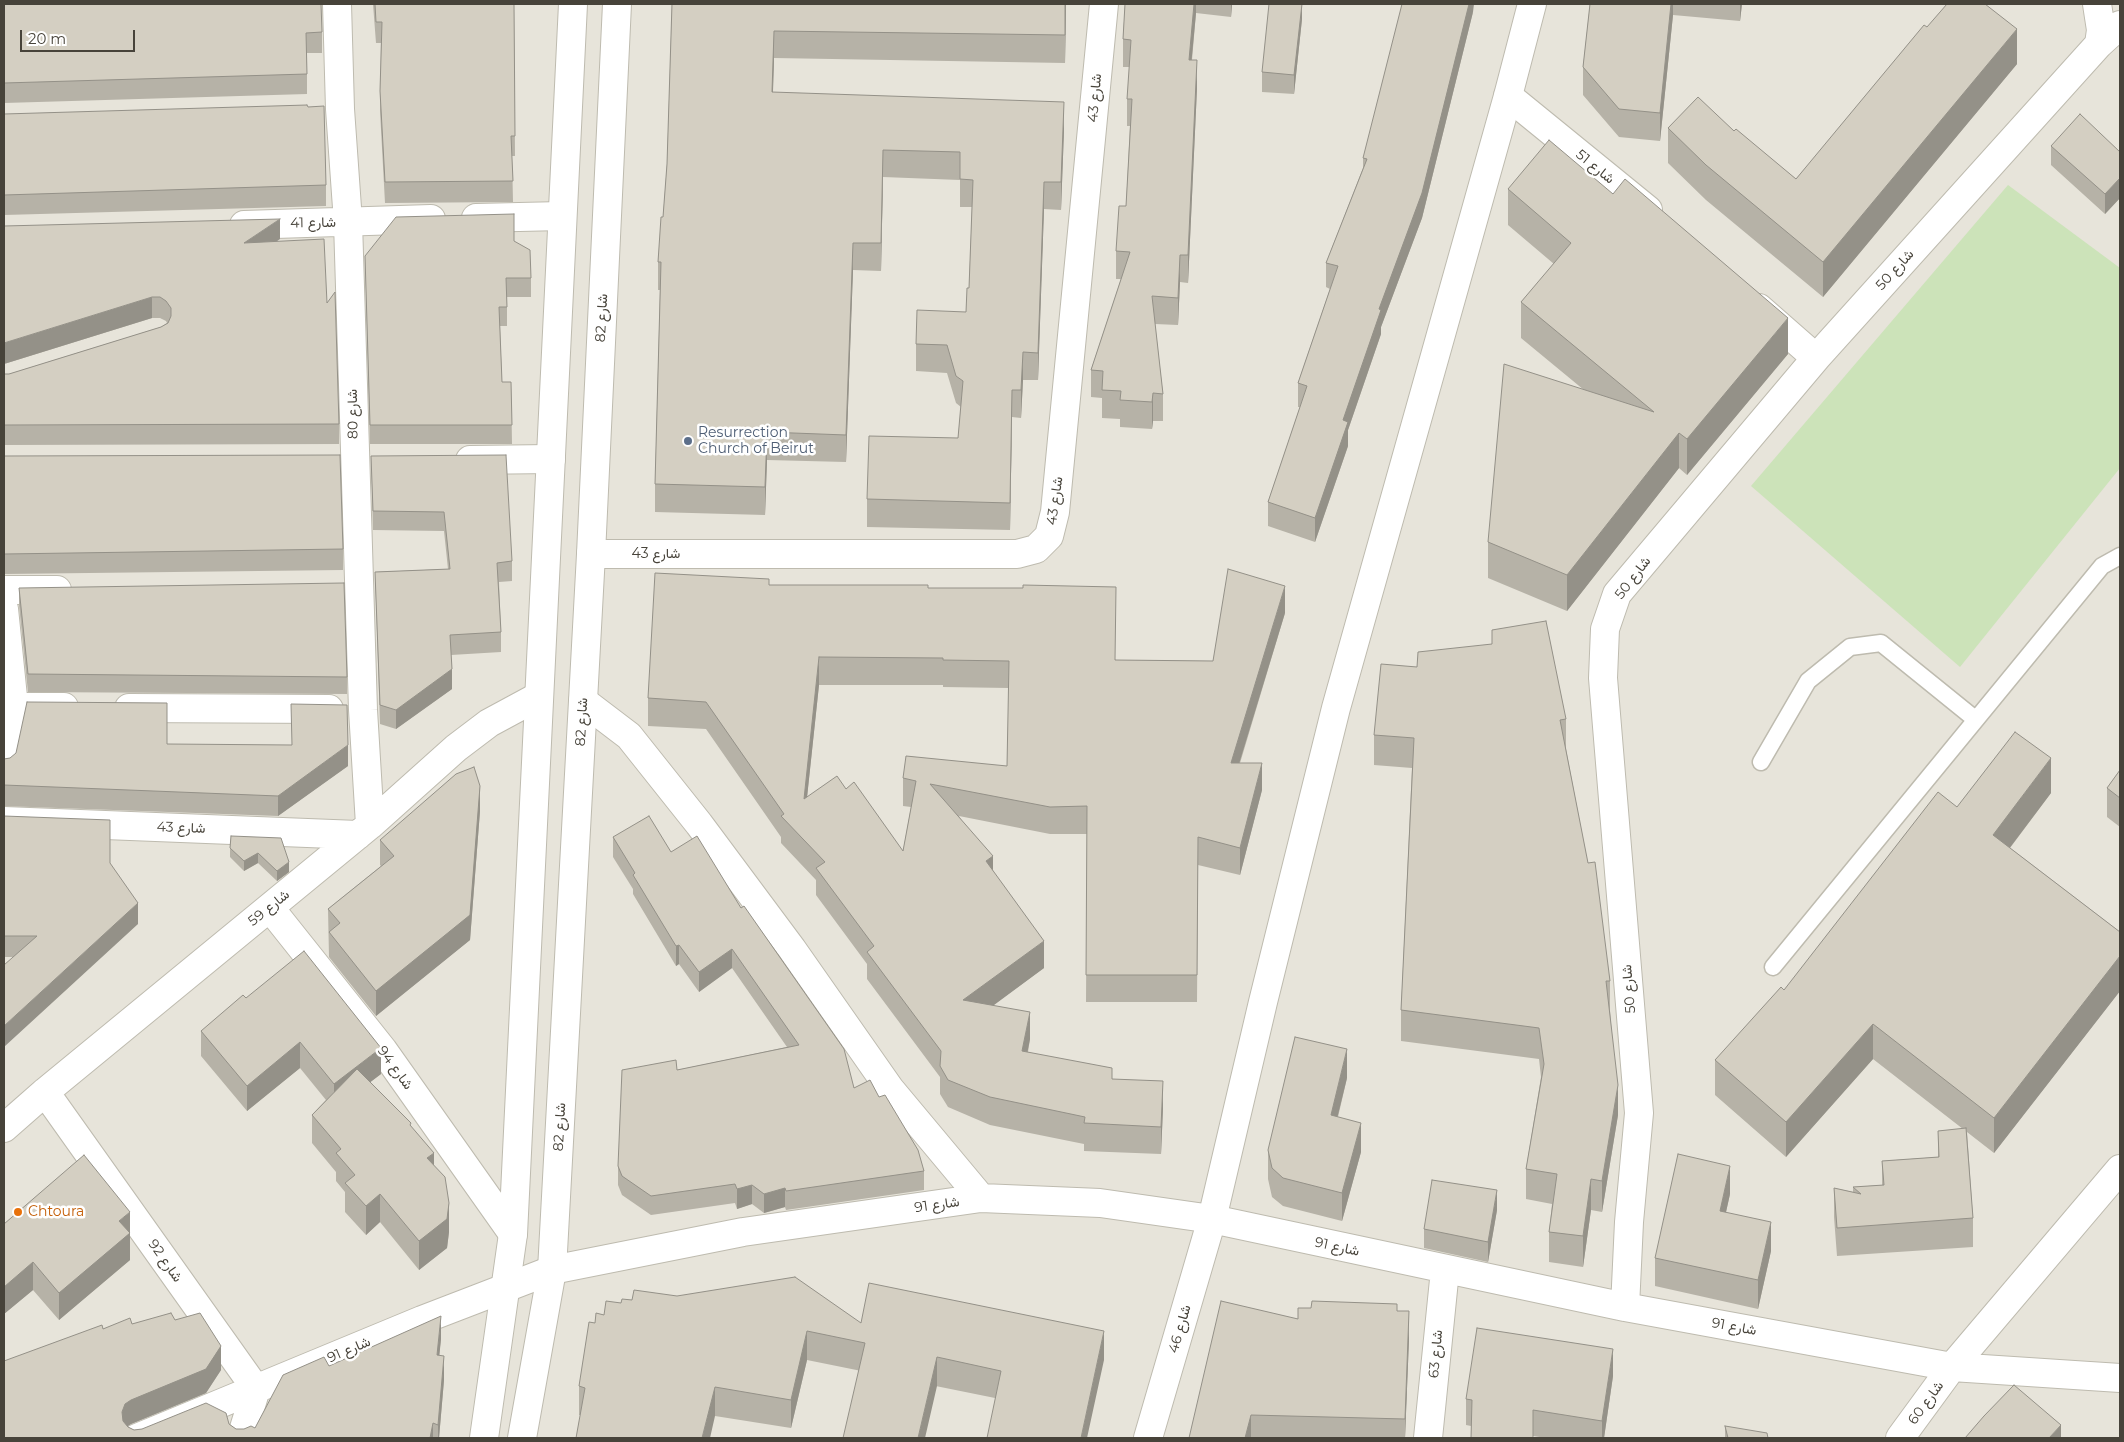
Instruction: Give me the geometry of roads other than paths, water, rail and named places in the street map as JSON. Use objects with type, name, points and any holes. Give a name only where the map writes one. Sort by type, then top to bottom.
[{"type":"street","name":"شارع 80","points":[[337,4],[340,109],[348,222],[345,461],[349,585],[363,710],[364,830]]},
{"type":"street","points":[[484,1438],[513,1234],[573,4]]},
{"type":"street","name":"شارع 82","points":[[522,1438],[552,1270],[591,554],[617,4]]},
{"type":"street","name":"شارع 43","points":[[591,554],[1017,554],[1036,549],[1049,536],[1055,512],[1104,4]]},
{"type":"street","name":"شارع 46","points":[[1148,1438],[1212,1219],[1263,1002],[1336,708],[1508,96],[1532,4]]},
{"type":"street","points":[[2097,4],[2101,30],[2099,44]]},
{"type":"street","name":"شارع 50","points":[[1625,1307],[1629,1222],[1639,1113],[1603,678],[1605,629],[1617,594],[1816,358],[2099,44],[2120,25]]},
{"type":"street","name":"شارع 51","points":[[1508,96],[1664,224]]},
{"type":"street","points":[[310,110],[340,109]]},
{"type":"street","name":"شارع 41","points":[[220,225],[562,216]]},
{"type":"street","points":[[1744,294],[1816,358]]},
{"type":"street","points":[[443,460],[551,459]]},
{"type":"street","points":[[345,461],[384,460]]},
{"type":"street","points":[[4,590],[83,589]]},
{"type":"street","points":[[4,609],[9,702],[4,764]]},
{"type":"street","name":"شارع 59","points":[[4,1128],[45,1092],[364,830],[482,728],[539,696]]},
{"type":"street","points":[[583,701],[628,736],[699,824],[792,949],[890,1089],[981,1198]]},
{"type":"street","points":[[9,702],[99,707],[363,710]]},
{"type":"street","name":"شارع 43","points":[[4,821],[364,830]]},
{"type":"street","name":"شارع 94","points":[[270,908],[383,1050],[513,1234]]},
{"type":"street","name":"شارع 92","points":[[45,1092],[256,1389]]},
{"type":"street","name":"شارع 60","points":[[1900,1438],[1952,1367],[2120,1169]]},
{"type":"street","name":"شارع 91","points":[[137,1438],[507,1286],[552,1270],[743,1232],[981,1198],[1100,1203],[1212,1219],[1444,1270],[1625,1307],[1952,1367],[2120,1378]]},
{"type":"street","name":"شارع 63","points":[[1428,1438],[1444,1270]]},
{"type":"street","points":[[241,1438],[256,1389]]},
{"type":"lane","points":[[1773,966],[2102,566],[2120,556]]},
{"type":"lane","points":[[1762,762],[1808,681],[1850,647],[1881,643],[1975,720]]},
{"type":"place","name":"Resurrection Church of Beirut","points":[[688,441]]},
{"type":"place","name":"Chtoura","points":[[18,1212]]}]
